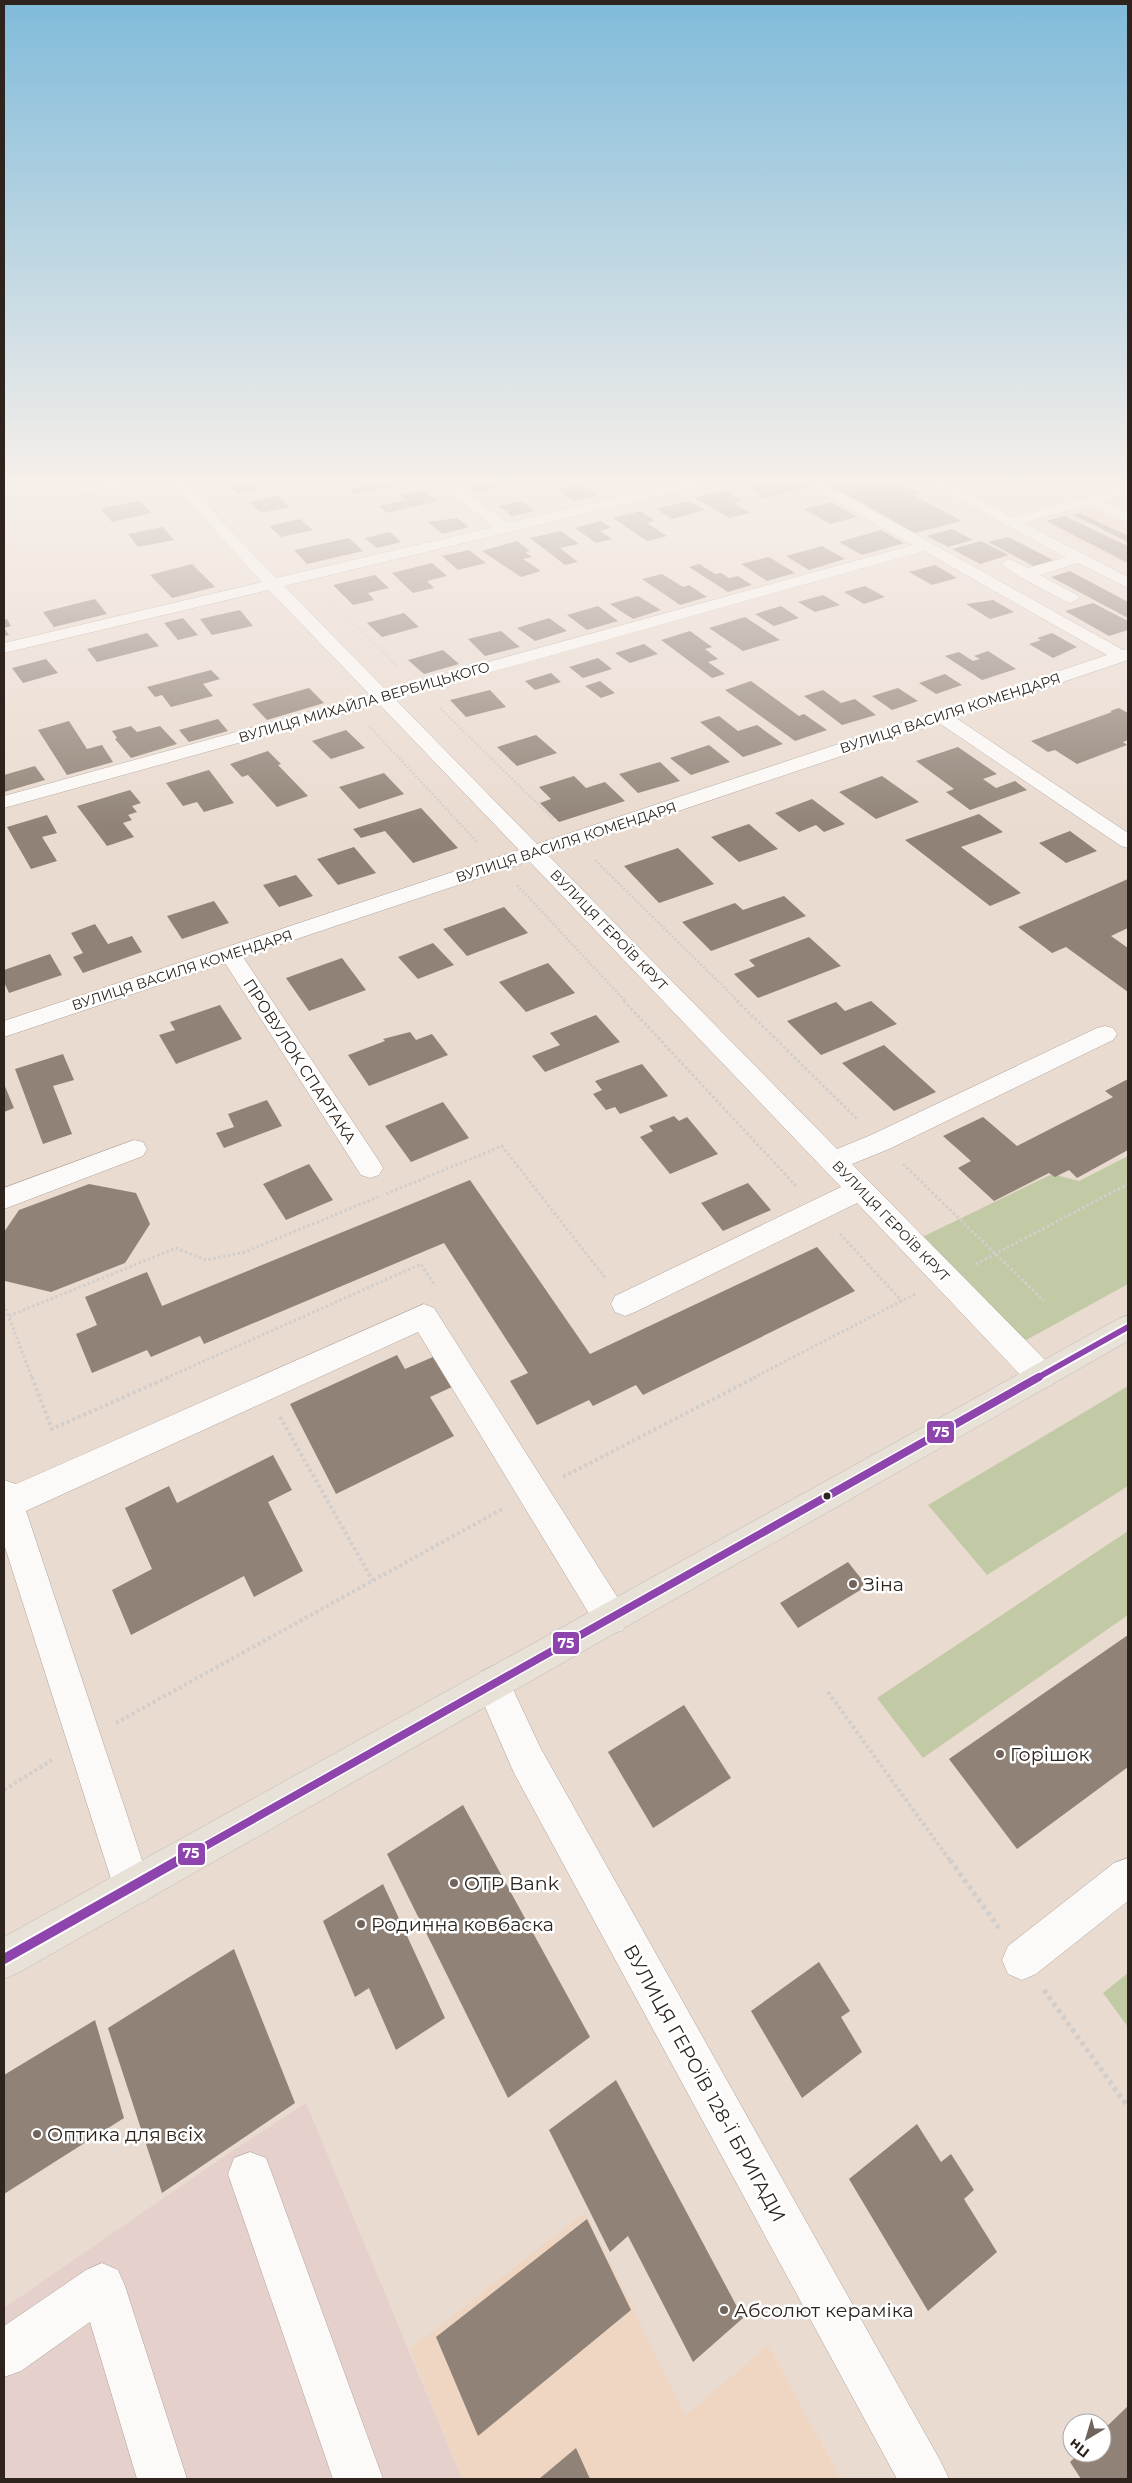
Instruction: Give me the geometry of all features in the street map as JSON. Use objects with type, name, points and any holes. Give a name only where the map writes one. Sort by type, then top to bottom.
[{"type":"main road","points":[[4,1958],[1128,1327]]},
{"type":"street","points":[[4,648],[215,598]]},
{"type":"street","name":"ВУЛИЦЯ ГЕРОЇВ КРУТ","points":[[287,598],[1041,1376]]},
{"type":"street","name":"ВУЛИЦЯ МИХАЙЛА ВЕРБИЦЬКОГО","points":[[4,802],[739,598]]},
{"type":"street","points":[[1021,598],[1125,655]]},
{"type":"street","name":"ВУЛИЦЯ ВАСИЛЯ КОМЕНДАРЯ","points":[[4,1029],[1125,655]]},
{"type":"street","points":[[941,716],[1128,842]]},
{"type":"street","name":"ПРОВУЛОК СПАРТАКА","points":[[230,954],[370,1168]]},
{"type":"street","points":[[833,1161],[880,1142],[1105,1034]]},
{"type":"street","points":[[4,1199],[134,1149]]},
{"type":"street","points":[[625,1304],[817,1209],[860,1190]]},
{"type":"street","points":[[132,1887],[5,1501],[424,1316],[611,1618]]},
{"type":"street","name":"ВУЛИЦЯ ГЕРОЇВ 128-Ї БРИГАДИ","points":[[493,1684],[527,1760],[924,2479]]},
{"type":"street","points":[[1022,1960],[1128,1877]]},
{"type":"street","points":[[250,2174],[358,2479]]},
{"type":"street","points":[[4,2354],[102,2286],[162,2479]]},
{"type":"path","points":[[328,598],[880,1142],[1044,1301]]},
{"type":"path","points":[[350,706],[902,1301]]},
{"type":"path","points":[[8,1316],[176,1248],[206,1260],[244,1252],[502,1146],[625,1304]]},
{"type":"path","points":[[263,1388],[373,1580]]},
{"type":"path","points":[[828,1692],[1128,2107]]},
{"type":"shaded area","points":[[306,2103],[462,2479],[4,2479],[4,2308],[232,2151]]},
{"type":"shaded area","points":[[585,2212],[686,2415],[768,2345],[841,2479],[462,2479],[410,2349]]},
{"type":"green space","points":[[1128,1156],[1128,1284],[1012,1348],[910,1243],[1052,1174],[1079,1181]]},
{"type":"green space","points":[[1128,1386],[1128,1486],[987,1575],[928,1505]]},
{"type":"green space","points":[[1128,1531],[1128,1615],[923,1758],[877,1698]]},
{"type":"green space","points":[[1128,1973],[1128,2027],[1103,1993]]},
{"type":"building","points":[[346,598],[372,598],[374,600],[353,605]]},
{"type":"building","points":[[631,598],[641,598],[661,610],[633,619],[610,604]]},
{"type":"building","points":[[670,598],[704,598],[680,605]]},
{"type":"building","points":[[813,598],[828,598],[840,605],[815,612],[798,602]]},
{"type":"building","points":[[854,598],[882,598],[864,604]]},
{"type":"building","points":[[1090,598],[1120,598],[1128,602],[1128,618]]},
{"type":"building","points":[[95,599],[107,614],[54,627],[43,612]]},
{"type":"building","points":[[993,600],[1014,612],[990,619],[966,604]]},
{"type":"building","points":[[1093,603],[1128,621],[1128,630],[1109,636],[1065,611]]},
{"type":"building","points":[[598,606],[618,621],[587,630],[567,615]]},
{"type":"building","points":[[781,606],[799,618],[774,626],[755,614]]},
{"type":"building","points":[[240,610],[253,626],[212,635],[200,619]]},
{"type":"building","points":[[404,613],[419,627],[382,637],[367,623]]},
{"type":"building","points":[[745,617],[780,640],[743,651],[709,628]]},
{"type":"building","points":[[183,618],[198,635],[178,640],[164,623]]},
{"type":"building","points":[[549,618],[567,631],[535,641],[517,628]]},
{"type":"building","points":[[7,619],[11,626],[4,628],[4,620]]},
{"type":"building","points":[[4,628],[9,635],[4,636]]},
{"type":"building","points":[[501,631],[520,647],[485,656],[468,639]]},
{"type":"building","points":[[690,631],[712,647],[705,649],[718,659],[708,662],[725,674],[712,678],[661,640]]},
{"type":"building","points":[[147,633],[159,646],[97,662],[87,649]]},
{"type":"building","points":[[1052,633],[1077,647],[1053,658],[1029,644],[1041,640],[1037,638]]},
{"type":"building","points":[[644,644],[658,654],[630,663],[615,653]]},
{"type":"building","points":[[443,650],[459,664],[424,674],[408,660]]},
{"type":"building","points":[[988,651],[1016,669],[982,680],[945,656],[959,652],[973,661],[980,659],[974,656]]},
{"type":"building","points":[[598,658],[612,669],[583,678],[569,667]]},
{"type":"building","points":[[46,659],[58,673],[23,683],[12,668]]},
{"type":"building","points":[[211,670],[220,679],[203,684],[213,696],[171,707],[162,695],[155,697],[147,687]]},
{"type":"building","points":[[551,673],[561,682],[535,690],[525,681]]},
{"type":"building","points":[[945,674],[962,685],[936,694],[919,683]]},
{"type":"building","points":[[600,681],[615,693],[601,698],[585,686]]},
{"type":"building","points":[[751,681],[799,716],[804,714],[827,730],[795,741],[725,690]]},
{"type":"building","points":[[309,688],[324,703],[267,720],[252,704]]},
{"type":"building","points":[[898,688],[918,701],[892,710],[872,696]]},
{"type":"building","points":[[490,690],[506,707],[466,717],[450,700]]},
{"type":"building","points":[[823,690],[841,703],[855,699],[876,715],[842,725],[804,696]]},
{"type":"building","points":[[1119,708],[1128,713],[1128,740],[1123,742],[1127,745],[1077,764],[1055,750],[1048,752],[1031,741],[1112,712],[1110,711]]},
{"type":"building","points":[[719,716],[738,731],[757,725],[783,744],[743,757],[700,722]]},
{"type":"building","points":[[218,719],[228,731],[189,742],[179,730]]},
{"type":"building","points":[[69,721],[87,749],[102,745],[113,762],[67,775],[38,730]]},
{"type":"building","points":[[131,726],[137,732],[160,726],[177,744],[131,758],[115,739],[117,738],[112,731]]},
{"type":"building","points":[[346,730],[365,748],[331,759],[312,741]]},
{"type":"building","points":[[536,735],[557,753],[517,766],[497,747]]},
{"type":"building","points":[[709,745],[730,762],[691,775],[670,758]]},
{"type":"building","points":[[958,747],[997,774],[983,779],[996,788],[1015,781],[1027,790],[970,810],[946,792],[954,789],[916,761]]},
{"type":"building","points":[[268,751],[281,764],[278,765],[308,796],[277,807],[248,775],[242,777],[230,764]]},
{"type":"building","points":[[660,762],[680,781],[638,793],[619,774]]},
{"type":"building","points":[[35,766],[45,780],[4,792],[4,775]]},
{"type":"building","points":[[209,770],[234,803],[204,812],[197,802],[183,806],[166,783]]},
{"type":"building","points":[[384,773],[404,794],[359,809],[339,787]]},
{"type":"building","points":[[574,776],[586,788],[605,782],[625,801],[559,822],[540,803],[551,799],[539,787]]},
{"type":"building","points":[[882,776],[919,802],[876,819],[839,792]]},
{"type":"building","points":[[130,790],[141,803],[132,806],[137,812],[128,815],[132,820],[123,823],[134,837],[107,846],[77,806]]},
{"type":"building","points":[[812,799],[845,824],[824,832],[816,825],[799,832],[775,813]]},
{"type":"building","points":[[421,808],[458,848],[413,863],[385,831],[361,838],[353,829]]},
{"type":"building","points":[[979,814],[1003,832],[961,847],[1021,893],[990,906],[905,840]]},
{"type":"building","points":[[47,815],[57,833],[42,837],[57,861],[31,869],[7,827]]},
{"type":"building","points":[[749,824],[778,849],[739,862],[711,837]]},
{"type":"building","points":[[1070,831],[1097,851],[1066,863],[1039,843]]},
{"type":"building","points":[[354,847],[376,873],[338,885],[317,859]]},
{"type":"building","points":[[678,848],[714,884],[659,903],[624,866]]},
{"type":"building","points":[[296,875],[313,896],[279,907],[263,885]]},
{"type":"building","points":[[1128,879],[1128,928],[1111,936],[1128,948],[1128,992],[1066,947],[1052,953],[1018,927]]},
{"type":"building","points":[[784,896],[806,916],[711,951],[682,922],[735,903],[743,910]]},
{"type":"building","points":[[214,901],[229,923],[182,939],[167,916]]},
{"type":"building","points":[[504,907],[528,933],[467,956],[443,929]]},
{"type":"building","points":[[95,924],[108,944],[132,936],[142,952],[83,973],[73,957],[83,953],[71,933]]},
{"type":"building","points":[[809,937],[841,966],[758,998],[734,974],[755,966],[749,960]]},
{"type":"building","points":[[433,943],[454,965],[418,979],[398,957]]},
{"type":"building","points":[[50,954],[62,975],[9,993],[4,982],[4,970]]},
{"type":"building","points":[[342,958],[366,990],[309,1011],[286,978]]},
{"type":"building","points":[[548,963],[575,993],[526,1012],[499,982]]},
{"type":"building","points":[[871,1001],[897,1024],[821,1055],[787,1021],[836,1002],[845,1011]]},
{"type":"building","points":[[220,1005],[242,1039],[176,1064],[159,1035],[175,1030],[170,1022]]},
{"type":"building","points":[[596,1015],[620,1042],[545,1072],[532,1056],[560,1045],[550,1033]]},
{"type":"building","points":[[410,1032],[416,1040],[432,1034],[448,1055],[369,1086],[348,1055],[385,1041],[383,1039]]},
{"type":"building","points":[[884,1045],[936,1092],[894,1111],[842,1063]]},
{"type":"building","points":[[63,1054],[74,1080],[53,1086],[72,1134],[43,1144],[15,1069]]},
{"type":"building","points":[[642,1064],[668,1096],[620,1114],[615,1107],[606,1110],[593,1094],[602,1090],[595,1081]]},
{"type":"building","points":[[1128,1079],[1128,1150],[1077,1178],[1069,1170],[1055,1177],[1049,1173],[994,1201],[958,1168],[971,1161],[943,1136],[983,1117],[1017,1146],[1113,1097],[1105,1091]]},
{"type":"building","points":[[4,1084],[14,1108],[4,1112]]},
{"type":"building","points":[[267,1100],[282,1126],[224,1148],[216,1133],[234,1127],[228,1114]]},
{"type":"building","points":[[443,1102],[469,1138],[411,1162],[385,1126]]},
{"type":"building","points":[[674,1116],[679,1121],[687,1117],[718,1154],[670,1174],[640,1137],[653,1131],[649,1126]]},
{"type":"building","points":[[309,1164],[333,1200],[286,1220],[263,1184]]},
{"type":"building","points":[[470,1180],[590,1354],[817,1247],[855,1291],[643,1395],[636,1385],[593,1406],[589,1400],[537,1425],[510,1381],[528,1373],[444,1243],[204,1344],[200,1336],[151,1357],[147,1350],[92,1373],[76,1334],[97,1325],[85,1297],[147,1272],[162,1306]]},
{"type":"building","points":[[748,1183],[771,1210],[723,1231],[701,1203]]},
{"type":"building","points":[[89,1184],[136,1193],[150,1224],[125,1263],[51,1292],[5,1281],[4,1232],[19,1210]]},
{"type":"building","points":[[397,1355],[405,1369],[433,1357],[452,1387],[430,1397],[454,1436],[336,1494],[290,1404]]},
{"type":"building","points":[[273,1455],[292,1490],[268,1502],[303,1571],[254,1597],[244,1576],[131,1635],[112,1590],[152,1569],[125,1508],[169,1486],[177,1503]]},
{"type":"building","points":[[848,1562],[867,1586],[798,1628],[780,1603]]},
{"type":"building","points":[[1128,1635],[1128,1767],[1017,1849],[949,1759]]},
{"type":"building","points":[[684,1705],[731,1778],[653,1828],[608,1752]]},
{"type":"building","points":[[463,1805],[590,2037],[508,2098],[387,1854]]},
{"type":"building","points":[[383,1884],[445,2018],[396,2050],[369,1988],[355,1997],[323,1921]]},
{"type":"building","points":[[234,1949],[295,2103],[162,2193],[108,2028]]},
{"type":"building","points":[[819,1962],[850,2011],[841,2017],[862,2052],[802,2098],[751,2011]]},
{"type":"building","points":[[95,2020],[124,2118],[4,2194],[4,2075]]},
{"type":"building","points":[[616,2080],[743,2318],[693,2362],[628,2236],[610,2252],[549,2130]]},
{"type":"building","points":[[917,2124],[941,2162],[951,2154],[974,2190],[964,2199],[997,2252],[928,2311],[849,2179]]},
{"type":"building","points":[[587,2219],[631,2310],[478,2436],[436,2337]]},
{"type":"building","points":[[1128,2406],[1128,2479],[1081,2479],[1071,2463],[1112,2463],[1112,2421]]},
{"type":"building","points":[[576,2448],[590,2479],[539,2479]]},
{"type":"transit line","name":"75","points":[[4,1959],[1128,1327]]},
{"type":"place","name":"Зіна","points":[[853,1584]]},
{"type":"place","name":"Горішок","points":[[1000,1754]]},
{"type":"place","name":"OTP Bank","points":[[454,1883]]},
{"type":"place","name":"Родинна ковбаска","points":[[361,1924]]},
{"type":"place","name":"Оптика для всіх","points":[[37,2134]]},
{"type":"place","name":"Абсолют кераміка","points":[[724,2310]]}]
